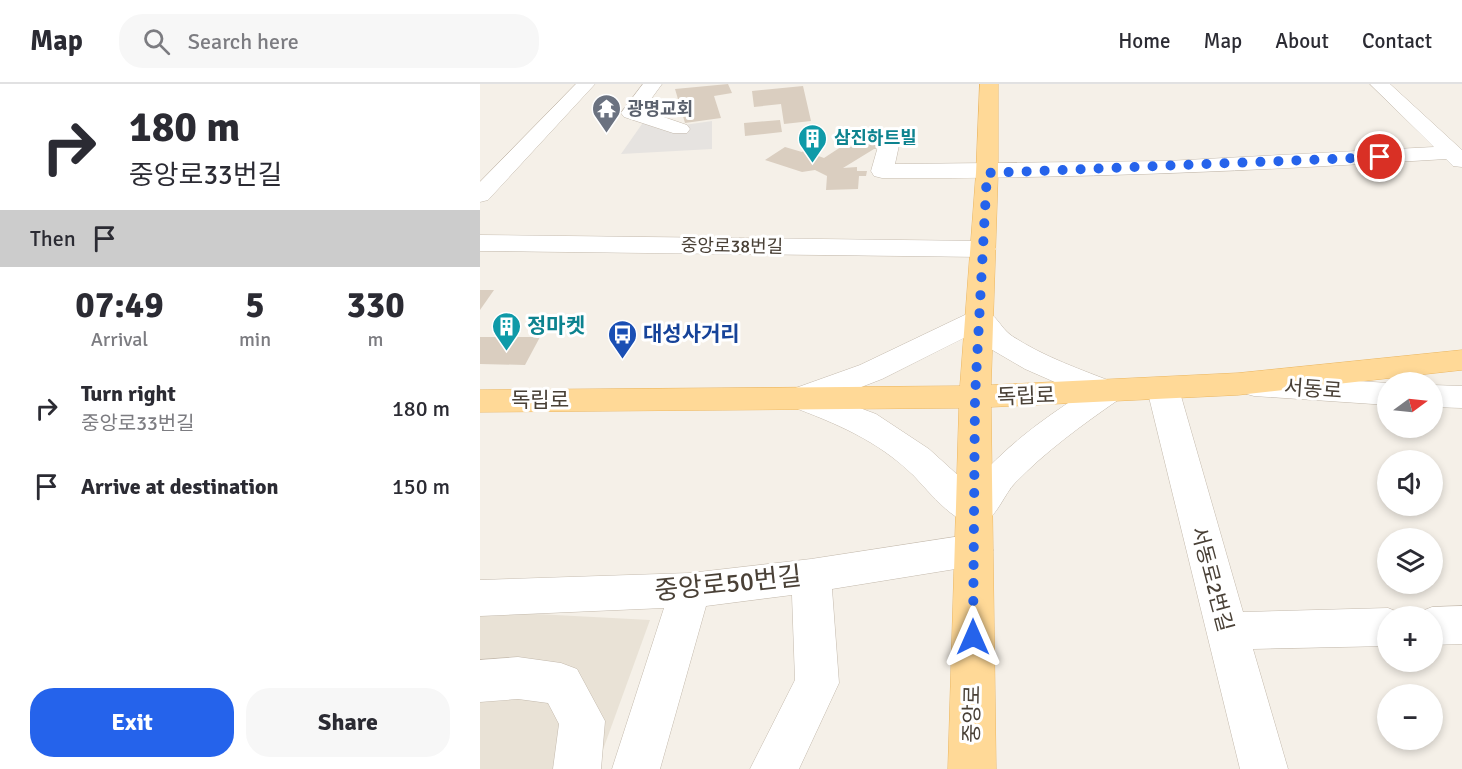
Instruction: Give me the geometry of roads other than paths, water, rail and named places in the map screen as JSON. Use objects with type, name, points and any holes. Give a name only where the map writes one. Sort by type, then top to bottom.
[{"type":"main road","name":"중앙로","points":[[972,769],[975,397],[981,318],[989,84]]},
{"type":"main road","name":"독립로","points":[[480,401],[975,397],[1107,392],[1238,384],[1462,360]]},
{"type":"street","points":[[480,195],[489,176],[586,84]]},
{"type":"street","points":[[652,84],[630,113],[680,129]]},
{"type":"street","points":[[1379,84],[1456,157]]},
{"type":"street","points":[[891,136],[882,171],[987,173],[1456,157]]},
{"type":"street","name":"중앙로38번길","points":[[480,243],[983,249]]},
{"type":"street","points":[[801,398],[871,372],[981,318],[999,341],[1036,362],[1107,392]]},
{"type":"street","name":"서동로","points":[[1238,384],[1377,393]]},
{"type":"street","name":"서동로2번길","points":[[1163,389],[1264,769]]},
{"type":"street","points":[[801,398],[864,422],[917,458],[974,530],[1001,476],[1054,428],[1107,392]]},
{"type":"street","points":[[1443,396],[1462,397]]},
{"type":"street","name":"중앙로50번길","points":[[480,598],[690,590],[811,576],[974,530]]},
{"type":"street","points":[[774,769],[817,683],[811,576]]},
{"type":"street","points":[[636,769],[690,590]]},
{"type":"street","points":[[1443,626],[1462,625]]},
{"type":"street","points":[[1226,632],[1377,627]]},
{"type":"street","points":[[480,681],[518,678],[561,684],[582,721],[577,769]]},
{"type":"place","name":"광명교회","points":[[606,134]]},
{"type":"place","name":"삼진하트빌","points":[[813,164]]},
{"type":"place","name":"정마켓","points":[[506,352]]},
{"type":"place","name":"대성사거리","points":[[622,360]]}]
